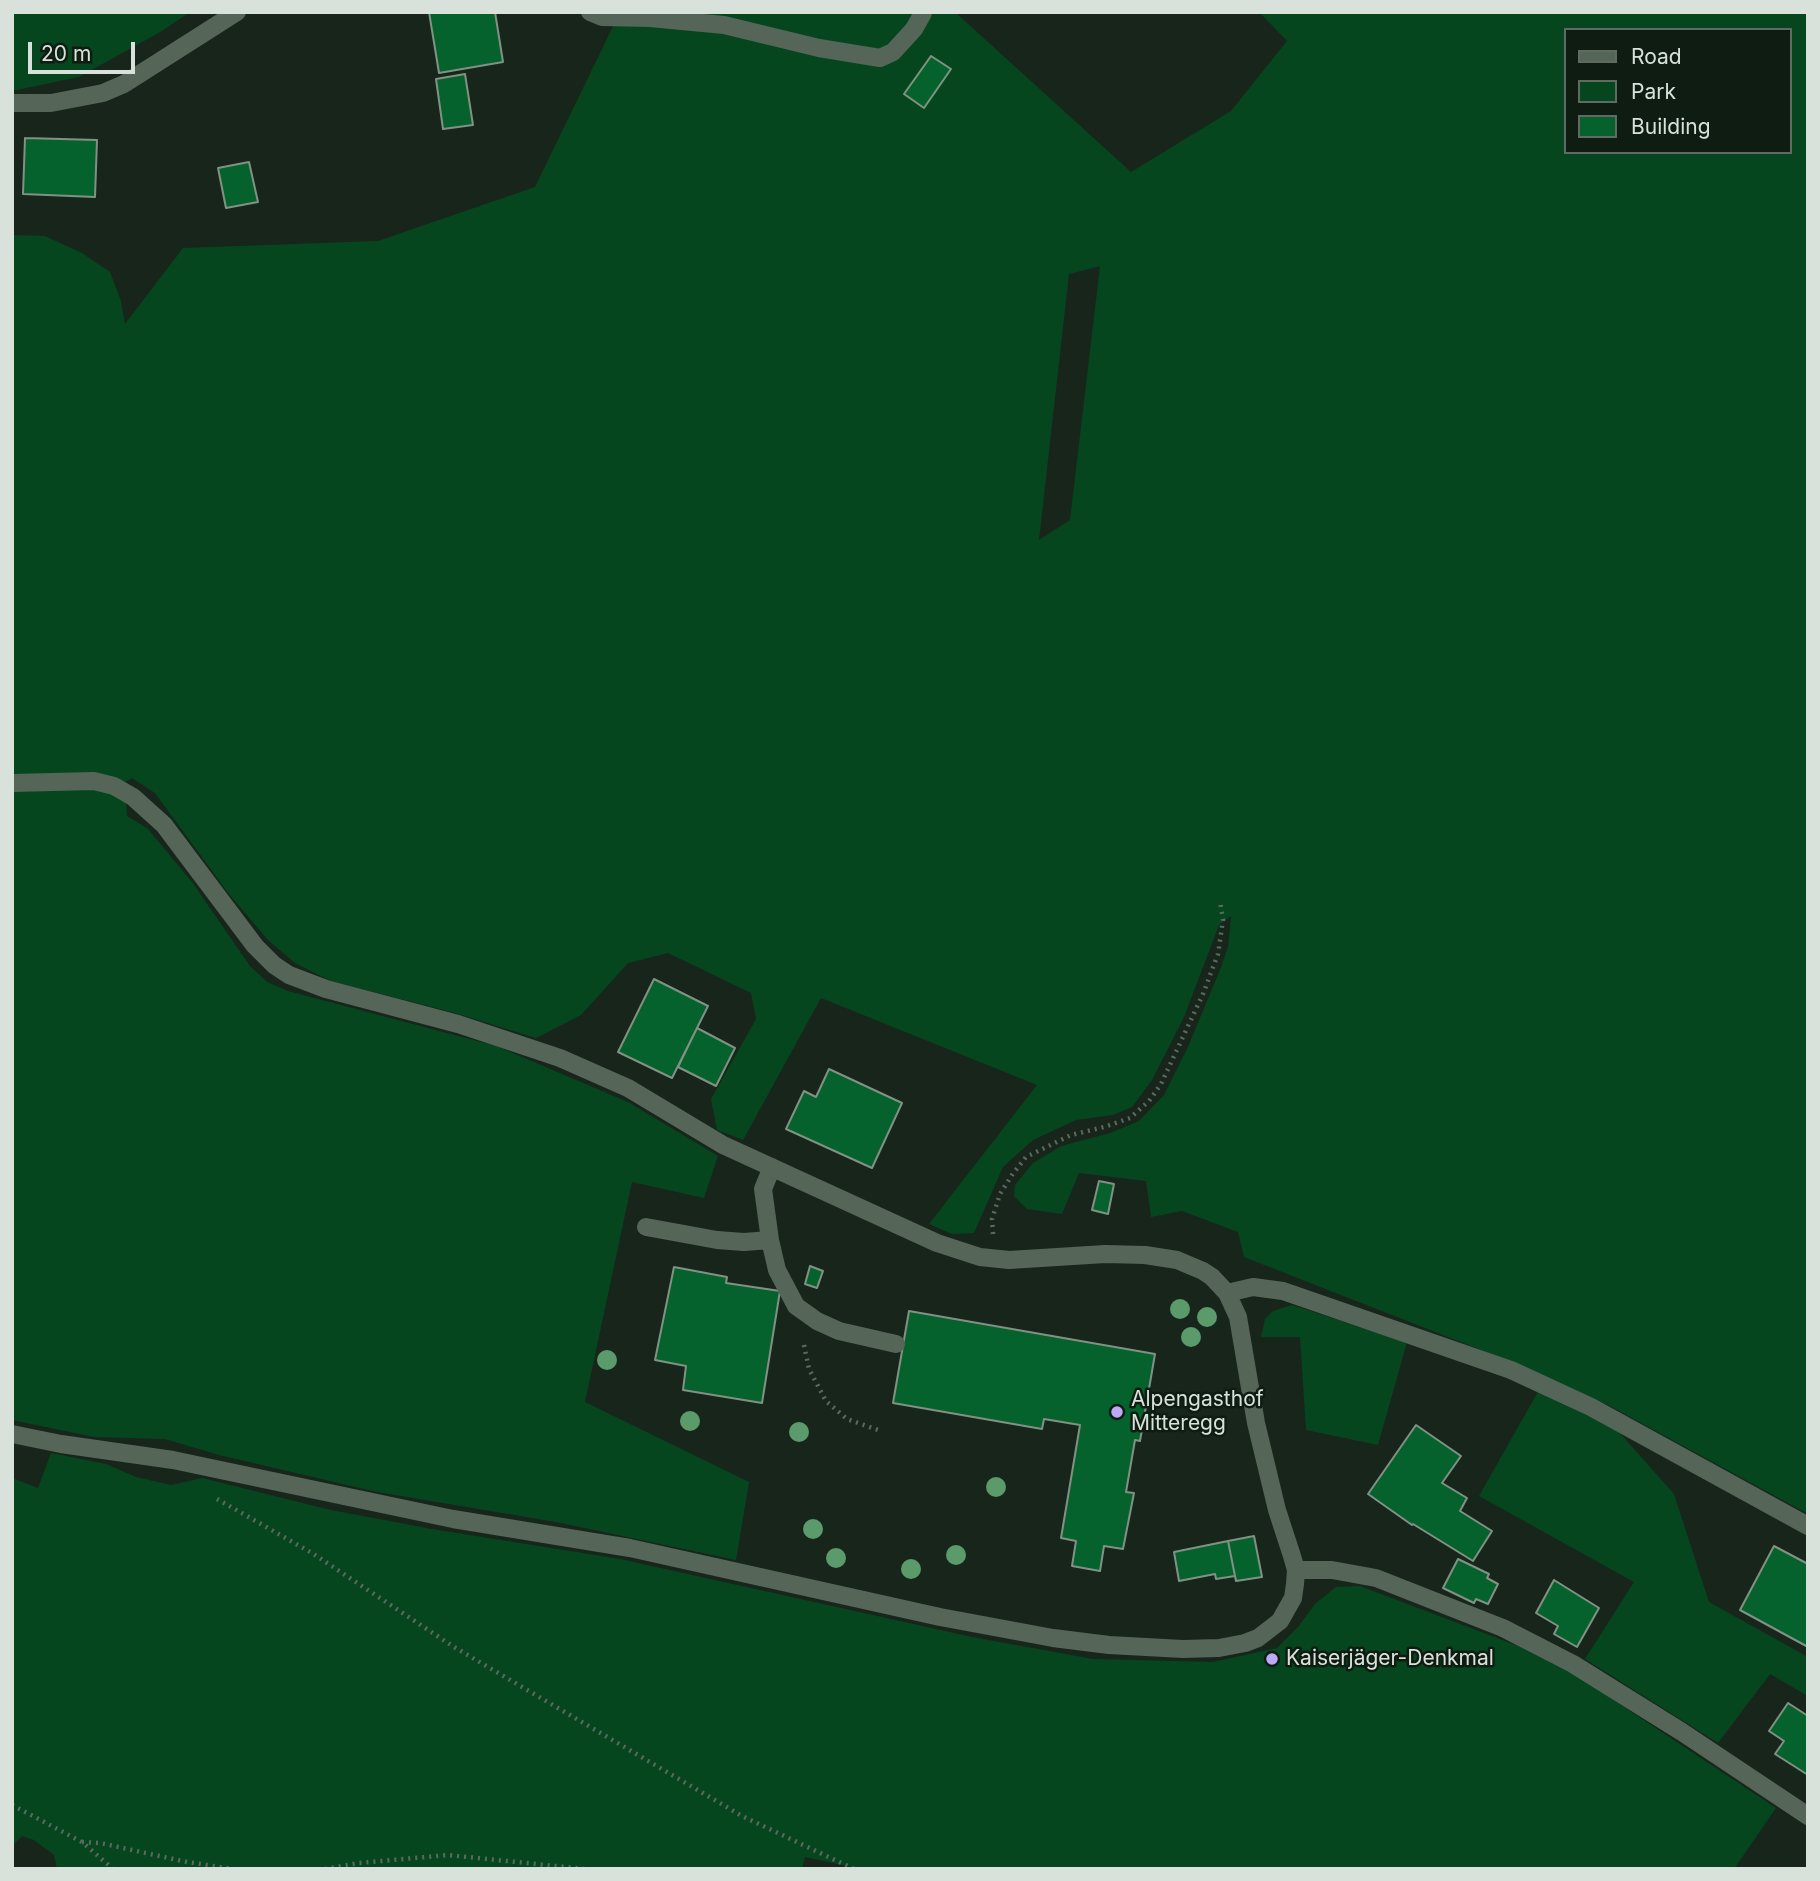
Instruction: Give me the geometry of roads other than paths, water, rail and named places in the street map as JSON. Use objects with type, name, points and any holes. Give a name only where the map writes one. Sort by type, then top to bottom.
[{"type":"street","points":[[12,103],[51,103],[103,93],[124,84],[237,12]]},
{"type":"street","points":[[590,12],[602,17],[675,19],[724,25],[818,48],[880,58],[893,52],[914,29],[923,13]]},
{"type":"street","points":[[12,783],[94,781],[114,786],[134,797],[163,825],[254,946],[289,975],[326,989],[485,1032],[560,1058],[628,1088],[723,1145],[937,1243],[959,1252],[993,1259],[1105,1254],[1161,1257],[1177,1260],[1203,1271],[1227,1293],[1238,1317],[1256,1423],[1296,1570],[1293,1598],[1272,1629],[1258,1638],[1232,1646],[1200,1649],[1109,1645],[1053,1638],[940,1617],[630,1548],[453,1519],[173,1460],[12,1434]]},
{"type":"street","points":[[772,1167],[764,1189],[771,1240],[777,1270],[796,1306],[817,1321],[839,1331],[896,1344]]},
{"type":"street","points":[[646,1227],[717,1240],[771,1240]]},
{"type":"street","points":[[1227,1293],[1253,1287],[1283,1291],[1511,1370],[1602,1413],[1808,1526]]},
{"type":"street","points":[[1296,1570],[1332,1570],[1376,1578],[1503,1628],[1573,1664],[1682,1731],[1808,1816]]},
{"type":"place","name":"Alpengasthof Mitteregg","points":[[1117,1412]]},
{"type":"place","name":"Kaiserjäger-Denkmal","points":[[1272,1659]]}]
